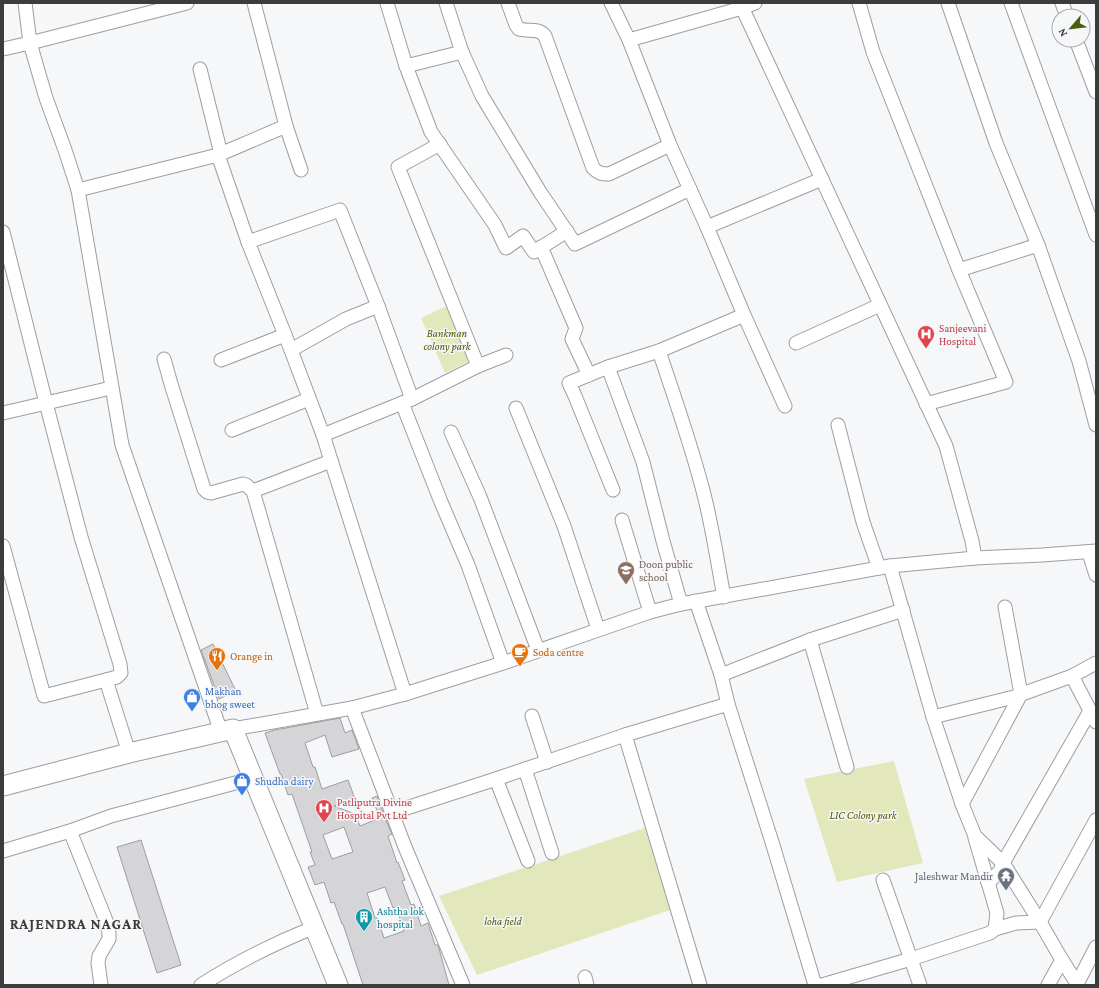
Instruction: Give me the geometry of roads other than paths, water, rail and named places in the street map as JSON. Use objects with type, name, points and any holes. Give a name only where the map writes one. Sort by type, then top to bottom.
[{"type":"street","points":[[25,3],[30,43],[46,98],[78,190],[122,445],[227,730],[254,778],[338,985]]},
{"type":"street","points":[[3,49],[187,3]]},
{"type":"street","points":[[254,3],[286,126],[301,170]]},
{"type":"street","points":[[387,3],[406,66],[431,132],[495,225],[506,248],[523,236],[534,252],[566,231]]},
{"type":"street","points":[[446,3],[462,52],[482,96],[540,192],[575,244],[690,189]]},
{"type":"street","points":[[508,3],[516,25],[520,29],[538,30],[545,36],[593,168],[598,173],[608,174],[670,145]]},
{"type":"street","points":[[611,3],[629,40],[670,145],[785,406]]},
{"type":"street","points":[[629,40],[755,3]]},
{"type":"street","points":[[859,3],[874,52],[959,270],[1006,382],[926,404]]},
{"type":"street","points":[[948,3],[996,143],[1038,244],[1079,361],[1096,425]]},
{"type":"street","points":[[1011,3],[1092,212],[1096,235]]},
{"type":"street","points":[[741,6],[946,446],[972,540],[975,558]]},
{"type":"street","points":[[1079,48],[1096,92]]},
{"type":"street","points":[[406,66],[462,52]]},
{"type":"street","points":[[200,69],[219,154],[248,242],[323,435],[405,694]]},
{"type":"street","points":[[78,190],[219,154],[286,126]]},
{"type":"street","points":[[440,144],[398,167],[478,366]]},
{"type":"street","points":[[707,227],[822,179]]},
{"type":"street","points":[[248,242],[340,210],[378,306],[407,401],[441,502],[468,565],[503,663]]},
{"type":"street","points":[[3,232],[81,538],[120,664],[121,673],[117,677],[44,696],[3,546]]},
{"type":"street","points":[[959,270],[1038,244]]},
{"type":"street","points":[[541,248],[576,328],[572,339],[589,375]]},
{"type":"street","points":[[796,343],[880,305]]},
{"type":"street","points":[[291,350],[346,319],[378,306]]},
{"type":"street","points":[[613,490],[575,396],[568,383],[659,351],[744,315]]},
{"type":"street","points":[[221,360],[285,335]]},
{"type":"street","points":[[659,351],[687,434],[702,488],[709,515],[724,597]]},
{"type":"street","points":[[323,435],[407,401],[478,366],[506,355]]},
{"type":"street","points":[[164,359],[204,489],[211,493],[243,484],[253,491],[317,714]]},
{"type":"street","points":[[608,368],[643,462],[681,604]]},
{"type":"street","points":[[3,413],[112,388]]},
{"type":"street","points":[[232,430],[309,399]]},
{"type":"street","points":[[516,408],[564,526],[598,629]]},
{"type":"street","points":[[838,425],[863,522],[885,567],[903,610],[933,717],[962,804],[975,836],[997,913],[995,929]]},
{"type":"street","points":[[451,432],[480,497],[538,650]]},
{"type":"street","points":[[253,491],[331,461]]},
{"type":"street","points":[[622,520],[650,612]]},
{"type":"street","points":[[3,786],[129,753],[227,730],[352,708],[405,694],[503,663],[650,612],[696,601],[885,567],[975,558],[1092,552],[1096,575]]},
{"type":"street","points":[[696,601],[721,675],[728,704],[772,842],[815,985]]},
{"type":"street","points":[[962,804],[1021,694],[1005,607]]},
{"type":"street","points":[[721,675],[810,640],[903,610]]},
{"type":"street","points":[[810,640],[848,767]]},
{"type":"street","points":[[933,717],[1014,697],[1072,676],[1096,663]]},
{"type":"street","points":[[988,883],[1000,870],[1093,717],[1072,676]]},
{"type":"street","points":[[106,680],[129,753]]},
{"type":"street","points":[[391,813],[625,735],[728,704]]},
{"type":"street","points":[[352,708],[391,813],[463,985]]},
{"type":"street","points":[[532,716],[547,762]]},
{"type":"street","points":[[625,735],[700,985]]},
{"type":"street","points":[[525,769],[552,853]]},
{"type":"street","points":[[3,851],[70,831],[111,816],[254,778]]},
{"type":"street","points":[[496,779],[528,861]]},
{"type":"street","points":[[1040,922],[1096,820]]},
{"type":"street","points":[[70,831],[107,923],[109,933],[108,939],[98,963],[102,985]]},
{"type":"street","points":[[975,836],[1003,863],[1077,984]]},
{"type":"street","points":[[883,880],[920,985]]},
{"type":"street","points":[[822,985],[911,959],[990,933],[995,929],[1016,923],[1040,922]]},
{"type":"street","points":[[201,985],[255,954],[315,927]]},
{"type":"street","points":[[1077,984],[1096,947]]},
{"type":"street","points":[[1048,985],[1062,960]]},
{"type":"place","name":"Sanjeevani Hospital","points":[[926,349]]},
{"type":"place","name":"Doon public school","points":[[626,585]]},
{"type":"place","name":"Soda centre","points":[[520,667]]},
{"type":"place","name":"Orange in","points":[[217,671]]},
{"type":"place","name":"Makhan bhog sweet","points":[[192,712]]},
{"type":"place","name":"Shudha dairy","points":[[242,796]]},
{"type":"place","name":"Patliputra Divine Hospital Pvt Ltd","points":[[324,823]]},
{"type":"place","name":"Jaleshwar Mandir","points":[[1006,891]]},
{"type":"place","name":"Ashtha lok hospital","points":[[364,932]]},
{"type":"district","name":"RAJENDRA NAGAR","points":[[76,924]]},
{"type":"park label","name":"Bankman colony park","points":[[447,339]]},
{"type":"park label","name":"LIC Colony park","points":[[863,815]]},
{"type":"park label","name":"loha field","points":[[503,921]]}]
